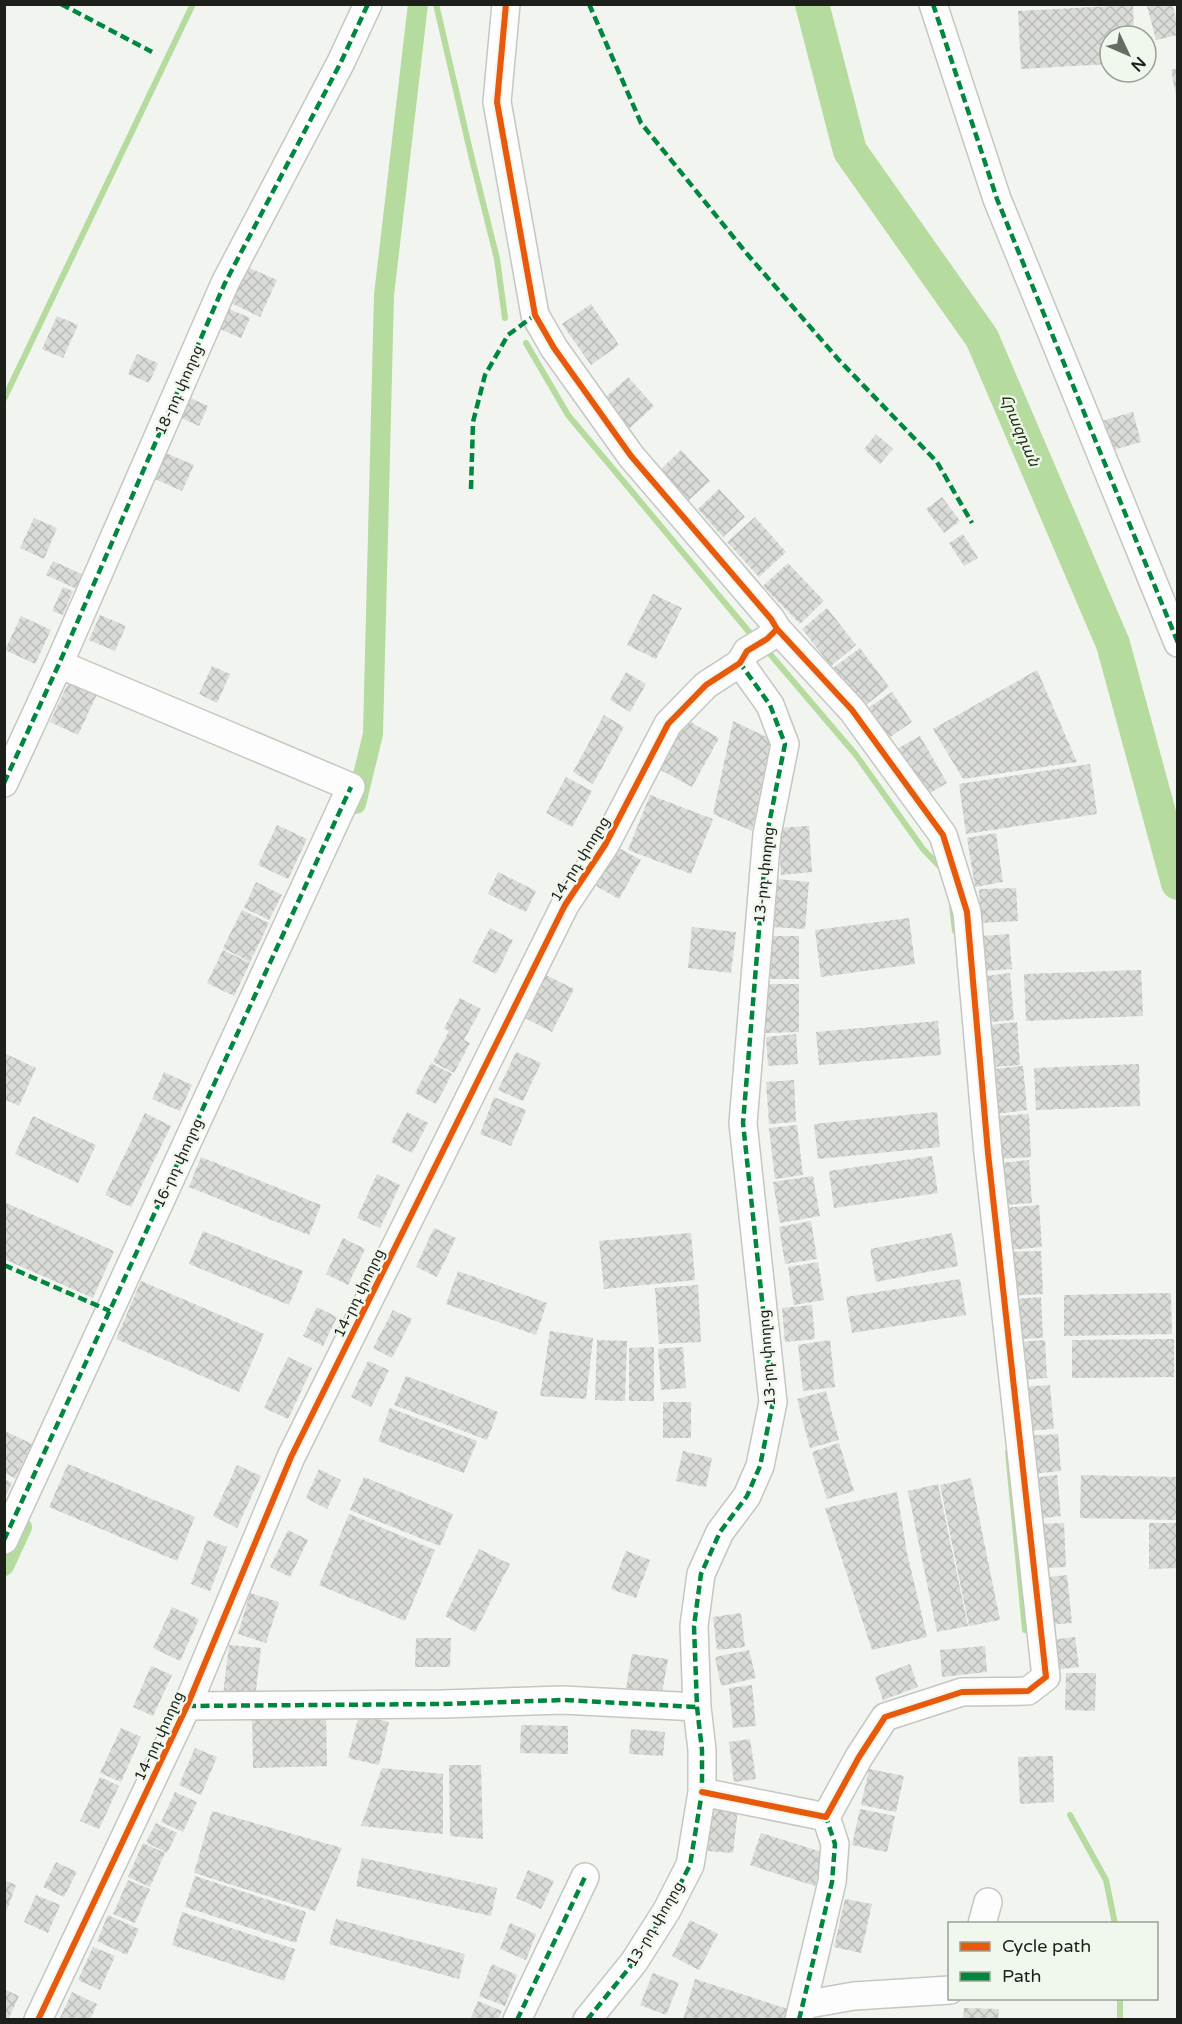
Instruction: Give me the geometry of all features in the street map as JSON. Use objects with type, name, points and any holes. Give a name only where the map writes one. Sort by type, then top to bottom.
[{"type":"street","name":"18-րդ փողոց","points":[[4,783],[59,664],[225,284],[368,4]]},
{"type":"street","points":[[506,4],[497,102],[535,315],[554,348],[631,456],[771,619],[777,629],[852,710],[943,835],[967,912],[988,1152],[1046,1677],[1028,1690],[962,1692],[885,1717],[859,1757],[826,1817],[835,1844],[832,1882],[801,2012]]},
{"type":"street","points":[[933,4],[998,199],[1178,643]]},
{"type":"street","name":"14-րդ փողոց","points":[[38,2019],[187,1707],[291,1457],[565,905],[605,845],[668,724],[706,685],[740,663],[747,651],[767,639],[777,629]]},
{"type":"street","name":"13-րդ փողոց","points":[[587,2019],[634,1962],[667,1910],[690,1865],[702,1792],[702,1750],[694,1626],[701,1574],[720,1533],[747,1496],[760,1466],[773,1402],[743,1123],[767,834],[785,744],[770,705],[740,663]]},
{"type":"street","name":"16-րդ փողոց","points":[[4,1540],[351,787],[59,664]]},
{"type":"street","points":[[187,1707],[563,1700],[698,1707]]},
{"type":"street","points":[[702,1792],[826,1817]]},
{"type":"street","points":[[517,2019],[585,1877]]},
{"type":"street","points":[[801,2012],[854,1996],[948,1990]]},
{"type":"building","points":[[1172,4],[1178,35],[1158,40],[1158,24],[1152,24],[1147,6]]},
{"type":"building","points":[[1133,5],[1134,24],[1098,24],[1098,65],[1021,69],[1018,11]]},
{"type":"building","points":[[1178,68],[1178,95],[1176,95],[1171,70]]},
{"type":"building","points":[[247,267],[277,280],[260,317],[231,303]]},
{"type":"building","points":[[591,304],[619,345],[591,365],[562,324]]},
{"type":"building","points":[[229,309],[250,318],[241,338],[220,329]]},
{"type":"building","points":[[57,316],[78,325],[63,358],[42,349]]},
{"type":"building","points":[[137,354],[158,363],[149,383],[128,374]]},
{"type":"building","points":[[628,377],[654,406],[630,428],[604,399]]},
{"type":"building","points":[[188,397],[208,406],[199,426],[179,417]]},
{"type":"building","points":[[1133,412],[1141,442],[1106,452],[1098,422]]},
{"type":"building","points":[[876,434],[893,449],[880,464],[864,449]]},
{"type":"building","points":[[681,450],[710,481],[688,501],[660,470]]},
{"type":"building","points":[[161,451],[194,465],[182,491],[150,477]]},
{"type":"building","points":[[719,489],[745,517],[723,537],[698,509]]},
{"type":"building","points":[[942,497],[960,521],[944,533],[926,509]]},
{"type":"building","points":[[755,517],[786,552],[759,577],[727,542]]},
{"type":"building","points":[[34,518],[57,528],[44,559],[20,548]]},
{"type":"building","points":[[963,534],[978,558],[964,566],[949,543]]},
{"type":"building","points":[[53,561],[84,575],[77,589],[46,575]]},
{"type":"building","points":[[788,563],[824,601],[800,624],[763,586]]},
{"type":"building","points":[[63,587],[73,591],[63,615],[52,611]]},
{"type":"building","points":[[653,594],[682,608],[656,659],[627,645]]},
{"type":"building","points":[[827,608],[856,645],[831,666],[802,629]]},
{"type":"building","points":[[100,615],[126,626],[115,651],[89,640]]},
{"type":"building","points":[[21,616],[51,630],[35,664],[5,650]]},
{"type":"building","points":[[860,648],[889,687],[862,708],[833,668]]},
{"type":"building","points":[[212,666],[230,674],[217,703],[199,694]]},
{"type":"building","points":[[1037,670],[1077,762],[963,779],[933,729]]},
{"type":"building","points":[[626,672],[646,684],[630,712],[610,700]]},
{"type":"building","points":[[70,679],[98,692],[78,735],[50,722]]},
{"type":"building","points":[[892,692],[912,722],[886,740],[865,710]]},
{"type":"building","points":[[604,715],[624,727],[593,784],[573,772]]},
{"type":"building","points":[[685,719],[719,738],[692,787],[657,768]]},
{"type":"building","points":[[733,721],[771,739],[752,831],[713,814]]},
{"type":"building","points":[[920,736],[947,783],[922,798],[895,750]]},
{"type":"building","points":[[1090,764],[1097,814],[966,834],[959,784]]},
{"type":"building","points":[[566,777],[592,791],[572,827],[546,813]]},
{"type":"building","points":[[650,795],[713,819],[691,874],[628,850]]},
{"type":"building","points":[[277,825],[307,839],[288,879],[258,865]]},
{"type":"building","points":[[809,826],[812,872],[781,875],[778,828]]},
{"type":"building","points":[[996,833],[1003,882],[975,887],[967,838]]},
{"type":"building","points":[[617,847],[641,860],[619,899],[596,886]]},
{"type":"building","points":[[498,872],[536,891],[526,912],[488,894]]},
{"type":"building","points":[[777,879],[809,882],[805,929],[772,927]]},
{"type":"building","points":[[256,882],[282,895],[269,920],[244,908]]},
{"type":"building","points":[[1016,888],[1018,921],[980,923],[979,889]]},
{"type":"building","points":[[242,910],[269,923],[250,962],[223,948]]},
{"type":"building","points":[[909,918],[915,964],[821,977],[815,930]]},
{"type":"building","points":[[692,927],[736,932],[731,973],[688,968]]},
{"type":"building","points":[[490,928],[513,940],[496,974],[472,962]]},
{"type":"building","points":[[1009,934],[1012,969],[984,971],[982,936]]},
{"type":"building","points":[[769,936],[799,936],[799,979],[768,979]]},
{"type":"building","points":[[223,950],[250,963],[234,996],[207,983]]},
{"type":"building","points":[[1141,970],[1143,1016],[1026,1021],[1024,974]]},
{"type":"building","points":[[1010,973],[1014,1020],[990,1022],[986,976]]},
{"type":"building","points":[[546,975],[574,989],[552,1032],[523,1017]]},
{"type":"building","points":[[765,984],[799,984],[799,1032],[766,1033]]},
{"type":"building","points":[[460,998],[481,1009],[464,1040],[470,1043],[454,1073],[433,1062],[449,1031],[444,1028]]},
{"type":"building","points":[[938,1021],[941,1055],[819,1065],[816,1032]]},
{"type":"building","points":[[1017,1022],[1020,1065],[993,1067],[989,1025]]},
{"type":"building","points":[[796,1034],[798,1064],[768,1066],[766,1037]]},
{"type":"building","points":[[516,1052],[541,1063],[523,1101],[498,1090]]},
{"type":"building","points":[[4,1053],[36,1068],[19,1106],[4,1099]]},
{"type":"building","points":[[431,1063],[452,1074],[436,1104],[415,1093]]},
{"type":"building","points":[[1139,1064],[1140,1106],[1036,1110],[1034,1068]]},
{"type":"building","points":[[1023,1066],[1027,1110],[996,1114],[992,1069]]},
{"type":"building","points":[[164,1072],[192,1085],[180,1111],[152,1099]]},
{"type":"building","points":[[794,1080],[796,1122],[769,1124],[766,1082]]},
{"type":"building","points":[[494,1097],[526,1110],[511,1146],[480,1134]]},
{"type":"building","points":[[407,1112],[428,1123],[412,1153],[391,1142]]},
{"type":"building","points":[[937,1112],[940,1147],[818,1159],[814,1124]]},
{"type":"building","points":[[145,1113],[171,1126],[131,1207],[105,1195]]},
{"type":"building","points":[[1029,1114],[1031,1157],[999,1159],[996,1116]]},
{"type":"building","points":[[33,1116],[96,1145],[78,1183],[15,1154]]},
{"type":"building","points":[[797,1125],[803,1175],[775,1179],[769,1128]]},
{"type":"building","points":[[932,1156],[938,1193],[834,1208],[829,1171]]},
{"type":"building","points":[[201,1157],[321,1205],[309,1235],[189,1187]]},
{"type":"building","points":[[1029,1160],[1032,1203],[1003,1205],[1000,1163]]},
{"type":"building","points":[[377,1174],[400,1185],[380,1228],[357,1218]]},
{"type":"building","points":[[813,1176],[820,1216],[780,1223],[773,1182]]},
{"type":"building","points":[[4,1202],[114,1251],[93,1298],[4,1259]]},
{"type":"building","points":[[1039,1205],[1042,1247],[1006,1250],[1003,1208]]},
{"type":"building","points":[[811,1221],[817,1259],[785,1264],[779,1227]]},
{"type":"building","points":[[434,1228],[456,1238],[437,1277],[416,1267]]},
{"type":"building","points":[[203,1231],[303,1271],[289,1305],[189,1264]]},
{"type":"building","points":[[691,1233],[695,1280],[604,1289],[599,1241]]},
{"type":"building","points":[[952,1233],[958,1266],[876,1282],[870,1249]]},
{"type":"building","points":[[343,1238],[365,1249],[348,1285],[326,1274]]},
{"type":"building","points":[[1041,1251],[1043,1294],[1009,1296],[1007,1252]]},
{"type":"building","points":[[818,1262],[824,1300],[794,1305],[788,1267]]},
{"type":"building","points":[[458,1271],[547,1303],[536,1335],[446,1304]]},
{"type":"building","points":[[960,1279],[966,1315],[852,1333],[846,1297]]},
{"type":"building","points":[[141,1281],[264,1334],[239,1392],[116,1339]]},
{"type":"building","points":[[698,1285],[701,1342],[659,1344],[655,1288]]},
{"type":"building","points":[[1171,1293],[1172,1334],[1064,1336],[1064,1295]]},
{"type":"building","points":[[1041,1297],[1043,1338],[1018,1339],[1016,1299]]},
{"type":"building","points":[[812,1305],[815,1339],[785,1342],[782,1308]]},
{"type":"building","points":[[317,1307],[337,1317],[323,1346],[303,1336]]},
{"type":"building","points":[[393,1310],[412,1319],[392,1358],[373,1348]]},
{"type":"building","points":[[550,1331],[593,1338],[586,1399],[540,1396]]},
{"type":"building","points":[[1174,1339],[1174,1377],[1072,1378],[1072,1340]]},
{"type":"building","points":[[597,1340],[627,1341],[625,1401],[595,1400]]},
{"type":"building","points":[[830,1340],[835,1387],[803,1391],[798,1345]]},
{"type":"building","points":[[1045,1340],[1047,1378],[1020,1380],[1018,1342]]},
{"type":"building","points":[[654,1347],[654,1401],[629,1401],[629,1348]]},
{"type":"building","points":[[683,1347],[686,1388],[661,1390],[658,1349]]},
{"type":"building","points":[[288,1357],[312,1368],[288,1419],[264,1408]]},
{"type":"building","points":[[368,1361],[389,1370],[371,1407],[351,1397]]},
{"type":"building","points":[[406,1376],[498,1412],[487,1440],[394,1405]]},
{"type":"building","points":[[1050,1385],[1054,1429],[1024,1431],[1021,1387]]},
{"type":"building","points":[[826,1391],[839,1440],[810,1448],[797,1399]]},
{"type":"building","points":[[663,1402],[691,1402],[691,1438],[663,1438]]},
{"type":"building","points":[[390,1408],[477,1441],[464,1473],[378,1441]]},
{"type":"building","points":[[7,1432],[32,1444],[15,1478],[4,1473],[4,1437]]},
{"type":"building","points":[[1058,1434],[1061,1471],[1031,1474],[1028,1436]]},
{"type":"building","points":[[839,1443],[854,1491],[827,1499],[812,1452]]},
{"type":"building","points":[[683,1451],[712,1458],[706,1487],[676,1481]]},
{"type":"building","points":[[68,1464],[195,1517],[177,1561],[49,1507]]},
{"type":"building","points":[[237,1465],[261,1476],[237,1528],[213,1516]]},
{"type":"building","points":[[319,1469],[341,1480],[327,1509],[306,1498]]},
{"type":"building","points":[[1057,1475],[1061,1516],[1035,1519],[1031,1478]]},
{"type":"building","points":[[1081,1475],[1178,1477],[1178,1520],[1080,1518]]},
{"type":"building","points":[[364,1477],[453,1514],[440,1546],[350,1510]]},
{"type":"building","points":[[971,1478],[1000,1620],[969,1626],[940,1485]]},
{"type":"building","points":[[4,1479],[12,1483],[4,1499]]},
{"type":"building","points":[[938,1484],[968,1626],[937,1632],[908,1491]]},
{"type":"building","points":[[897,1492],[907,1553],[927,1637],[872,1650],[825,1508]]},
{"type":"building","points":[[349,1514],[435,1550],[405,1621],[319,1585]]},
{"type":"building","points":[[1064,1523],[1066,1567],[1040,1568],[1038,1524]]},
{"type":"building","points":[[1149,1523],[1178,1523],[1178,1568],[1149,1569]]},
{"type":"building","points":[[288,1530],[308,1540],[290,1577],[270,1567]]},
{"type":"building","points":[[207,1540],[227,1547],[210,1591],[191,1584]]},
{"type":"building","points":[[479,1549],[510,1564],[475,1632],[445,1616]]},
{"type":"building","points":[[626,1551],[650,1560],[636,1598],[611,1589]]},
{"type":"building","points":[[1067,1575],[1072,1623],[1045,1625],[1041,1578]]},
{"type":"building","points":[[250,1593],[279,1602],[266,1643],[238,1634]]},
{"type":"building","points":[[172,1607],[199,1619],[180,1661],[153,1648]]},
{"type":"building","points":[[741,1613],[745,1647],[717,1650],[713,1617]]},
{"type":"building","points":[[1075,1637],[1079,1667],[1054,1670],[1050,1640]]},
{"type":"building","points":[[416,1638],[451,1638],[450,1667],[415,1667]]},
{"type":"building","points":[[229,1645],[261,1648],[255,1698],[223,1695]]},
{"type":"building","points":[[985,1646],[987,1672],[942,1677],[940,1650]]},
{"type":"building","points":[[749,1650],[756,1678],[721,1686],[715,1657]]},
{"type":"building","points":[[632,1654],[668,1659],[662,1693],[626,1688]]},
{"type":"building","points":[[910,1664],[918,1687],[883,1700],[875,1677]]},
{"type":"building","points":[[151,1666],[172,1675],[153,1716],[133,1707]]},
{"type":"building","points":[[1066,1673],[1096,1673],[1095,1711],[1065,1710]]},
{"type":"building","points":[[752,1685],[756,1726],[733,1728],[729,1688]]},
{"type":"building","points":[[326,1713],[327,1766],[253,1768],[252,1715]]},
{"type":"building","points":[[359,1714],[389,1722],[379,1765],[348,1758]]},
{"type":"building","points":[[521,1725],[568,1726],[568,1754],[520,1753]]},
{"type":"building","points":[[121,1728],[141,1737],[121,1782],[100,1773]]},
{"type":"building","points":[[631,1729],[665,1732],[663,1756],[629,1754]]},
{"type":"building","points":[[750,1739],[756,1779],[734,1782],[729,1742]]},
{"type":"building","points":[[195,1748],[217,1757],[201,1795],[179,1785]]},
{"type":"building","points":[[1053,1756],[1054,1802],[1020,1804],[1018,1757]]},
{"type":"building","points":[[449,1765],[481,1765],[483,1839],[450,1836]]},
{"type":"building","points":[[382,1768],[443,1774],[443,1834],[361,1826]]},
{"type":"building","points":[[869,1769],[904,1776],[896,1812],[861,1805]]},
{"type":"building","points":[[100,1777],[119,1786],[99,1829],[80,1821]]},
{"type":"building","points":[[175,1792],[197,1802],[183,1832],[161,1822]]},
{"type":"building","points":[[712,1807],[738,1809],[733,1853],[708,1851]]},
{"type":"building","points":[[860,1809],[895,1816],[887,1852],[852,1845]]},
{"type":"building","points":[[212,1811],[342,1848],[315,1911],[194,1873]]},
{"type":"building","points":[[156,1823],[177,1833],[167,1853],[146,1842]]},
{"type":"building","points":[[761,1833],[825,1853],[815,1886],[750,1865]]},
{"type":"building","points":[[143,1843],[165,1853],[150,1887],[128,1877]]},
{"type":"building","points":[[362,1858],[497,1888],[491,1916],[356,1886]]},
{"type":"building","points":[[56,1862],[77,1872],[64,1897],[43,1887]]},
{"type":"building","points":[[528,1870],[554,1881],[541,1909],[516,1898]]},
{"type":"building","points":[[195,1876],[306,1912],[296,1943],[185,1907]]},
{"type":"building","points":[[4,1880],[16,1885],[5,1915],[4,1915]]},
{"type":"building","points":[[128,1880],[150,1889],[135,1923],[113,1914]]},
{"type":"building","points":[[36,1895],[60,1905],[48,1933],[24,1922]]},
{"type":"building","points":[[845,1899],[872,1904],[861,1953],[834,1947]]},
{"type":"building","points":[[182,1912],[295,1949],[284,1981],[172,1945]]},
{"type":"building","points":[[108,1915],[139,1929],[127,1955],[97,1941]]},
{"type":"building","points":[[336,1919],[465,1954],[459,1979],[329,1944]]},
{"type":"building","points":[[690,1920],[718,1934],[699,1970],[672,1956]]},
{"type":"building","points":[[510,1923],[536,1934],[526,1960],[500,1949]]},
{"type":"building","points":[[93,1947],[115,1956],[100,1990],[78,1980]]},
{"type":"building","points":[[492,1964],[517,1975],[505,2006],[479,1996]]},
{"type":"building","points":[[653,1973],[679,1983],[666,2015],[640,2005]]},
{"type":"building","points":[[695,1979],[797,2012],[796,2020],[683,2020]]},
{"type":"building","points":[[4,1989],[19,1996],[8,2020],[4,2020]]},
{"type":"building","points":[[72,1992],[97,2004],[90,2020],[59,2020]]},
{"type":"building","points":[[478,2001],[502,2011],[498,2020],[470,2020]]},
{"type":"building","points":[[964,2008],[999,2009],[998,2020],[963,2020]]},
{"type":"waterway","points":[[4,399],[193,4]]},
{"type":"waterway","points":[[356,804],[373,734],[384,295],[418,4]]},
{"type":"waterway","points":[[436,4],[497,259],[505,318]]},
{"type":"waterway","name":"Հրազդան","points":[[812,4],[850,151],[982,338],[1113,644],[1178,883]]},
{"type":"waterway","points":[[526,343],[568,415],[750,633]]},
{"type":"waterway","points":[[764,647],[856,755],[923,849],[944,871]]},
{"type":"waterway","points":[[952,906],[955,931]]},
{"type":"waterway","points":[[1008,1452],[1025,1630]]},
{"type":"waterway","points":[[4,1566],[22,1527]]},
{"type":"waterway","points":[[1070,1815],[1106,1880],[1115,1922]]},
{"type":"waterway","points":[[1120,2000],[1120,2020]]},
{"type":"marked path","points":[[61,4],[152,52]]},
{"type":"marked path","points":[[4,783],[59,664],[225,283],[341,62],[368,4]]},
{"type":"marked path","points":[[589,4],[641,123],[748,255],[838,359],[937,462],[972,523]]},
{"type":"marked path","points":[[933,4],[997,199],[1178,643]]},
{"type":"marked path","points":[[471,489],[473,422],[485,375],[508,335],[535,315]]},
{"type":"marked path","points":[[587,2020],[634,1962],[667,1910],[690,1865],[702,1792],[702,1750],[697,1707],[694,1626],[701,1574],[720,1532],[747,1496],[760,1466],[773,1402],[743,1123],[767,834],[785,744],[770,705],[740,663]]},
{"type":"marked path","points":[[4,1540],[351,787]]},
{"type":"marked path","points":[[4,1265],[110,1311]]},
{"type":"marked path","points":[[187,1706],[443,1704],[563,1700],[697,1707]]},
{"type":"marked path","points":[[799,2020],[832,1882],[835,1844],[826,1817]]},
{"type":"marked path","points":[[517,2020],[585,1877]]},
{"type":"cycle path","points":[[506,4],[497,102],[535,315],[554,348],[631,456],[771,619],[777,629],[852,710],[943,835],[967,912],[988,1153],[1046,1677],[1028,1691],[962,1692],[885,1717],[859,1757],[826,1817],[702,1792]]},
{"type":"cycle path","points":[[38,2020],[187,1706],[291,1457],[565,905],[605,845],[668,724],[706,685],[740,663],[747,651],[767,639],[777,629]]}]
